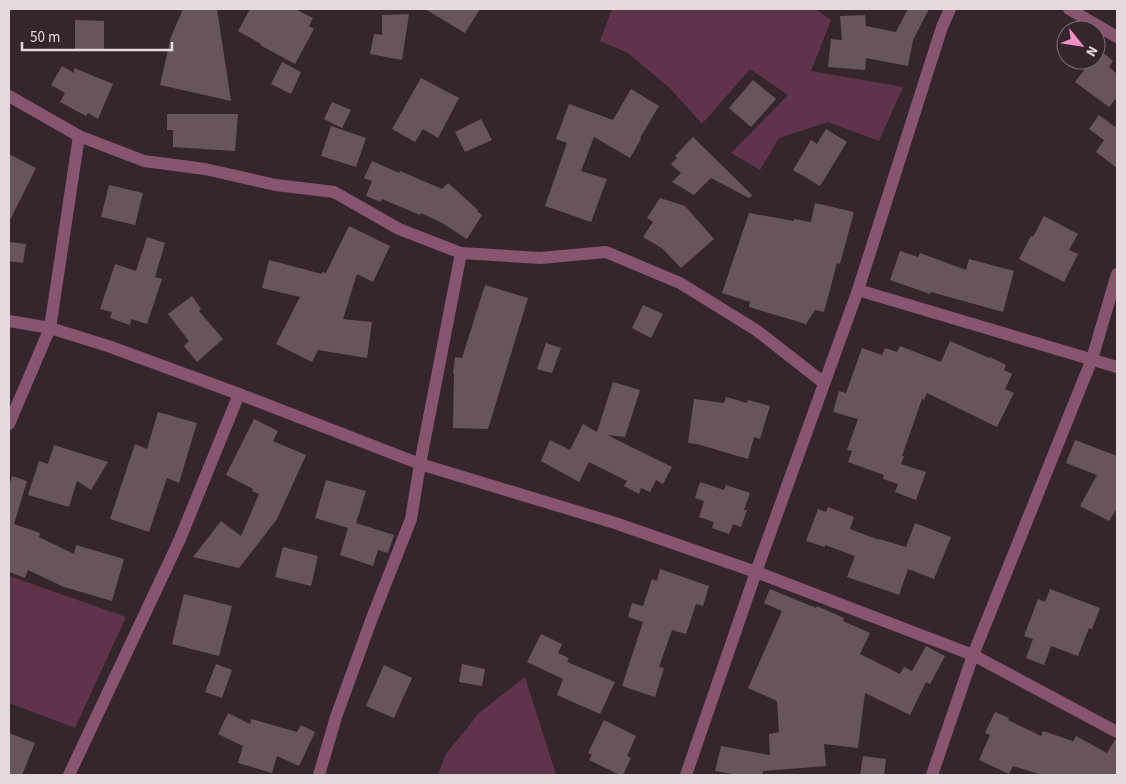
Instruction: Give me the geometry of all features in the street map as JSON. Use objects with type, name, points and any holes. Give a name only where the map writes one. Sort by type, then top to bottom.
[{"type":"street","points":[[686,775],[756,572],[858,290],[942,27],[950,9]]},
{"type":"street","points":[[1069,9],[1117,37]]},
{"type":"street","points":[[9,96],[79,136],[144,161],[206,169],[276,185],[334,192],[399,229],[460,253],[540,258],[606,252],[680,283],[756,330],[824,383]]},
{"type":"street","points":[[9,424],[50,328],[79,136]]},
{"type":"street","points":[[320,775],[336,717],[411,519],[460,253]]},
{"type":"street","points":[[932,775],[973,655],[1092,359],[1117,274]]},
{"type":"street","points":[[858,290],[1117,366]]},
{"type":"street","points":[[9,320],[50,328],[108,346],[420,464],[615,523],[756,572],[973,655],[1117,732]]},
{"type":"street","points":[[68,775],[180,539],[239,394]]},
{"type":"shaded area","points":[[612,9],[815,9],[831,20],[811,71],[903,87],[879,141],[828,122],[779,138],[760,170],[731,153],[788,95],[750,69],[702,124],[671,89],[628,53],[600,41]]},
{"type":"shaded area","points":[[9,576],[126,617],[75,728],[9,703]]},
{"type":"shaded area","points":[[525,677],[556,775],[438,775],[446,754],[479,713]]},
{"type":"building","points":[[183,9],[217,9],[231,101],[160,85],[171,37]]},
{"type":"building","points":[[250,9],[295,9],[313,18],[309,26],[314,29],[295,64],[238,31]]},
{"type":"building","points":[[425,9],[480,9],[465,33]]},
{"type":"building","points":[[908,9],[929,9],[913,40],[908,66],[866,58],[865,70],[828,67],[831,39],[842,40],[840,16],[865,15],[866,26],[896,32]]},
{"type":"building","points":[[409,14],[402,60],[370,54],[374,34],[382,35],[382,15]]},
{"type":"building","points":[[75,20],[104,21],[104,50],[75,50]]},
{"type":"building","points":[[1106,55],[1113,61],[1109,67],[1117,74],[1117,97],[1109,107],[1075,82],[1084,70],[1106,70]]},
{"type":"building","points":[[282,62],[301,72],[291,94],[271,84]]},
{"type":"building","points":[[62,66],[74,73],[74,68],[113,84],[98,119],[88,113],[86,116],[60,102],[65,93],[51,85]]},
{"type":"building","points":[[421,78],[459,98],[438,138],[423,129],[415,142],[392,129]]},
{"type":"building","points":[[753,80],[776,99],[751,127],[729,108]]},
{"type":"building","points":[[631,89],[659,106],[630,158],[594,137],[581,171],[607,179],[591,222],[545,206],[567,143],[556,139],[569,104],[613,120]]},
{"type":"building","points":[[332,102],[351,110],[342,128],[324,119]]},
{"type":"building","points":[[167,114],[238,114],[235,151],[173,147],[173,130],[167,130]]},
{"type":"building","points":[[1099,115],[1115,127],[1117,123],[1117,168],[1096,152],[1104,140],[1089,129]]},
{"type":"building","points":[[481,119],[492,140],[465,152],[455,132]]},
{"type":"building","points":[[331,126],[366,138],[356,167],[321,156]]},
{"type":"building","points":[[826,129],[847,142],[820,186],[793,170],[811,140],[817,144]]},
{"type":"building","points":[[693,137],[752,195],[749,198],[711,178],[694,195],[672,182],[681,173],[671,164],[677,158],[675,156]]},
{"type":"building","points":[[9,154],[36,168],[9,222]]},
{"type":"building","points":[[372,161],[442,189],[448,183],[482,215],[467,239],[442,223],[421,213],[420,215],[382,199],[381,202],[366,196],[372,181],[364,178]]},
{"type":"building","points":[[109,185],[143,193],[135,225],[101,217]]},
{"type":"building","points":[[660,198],[685,206],[714,239],[681,268],[663,249],[643,237],[653,222],[647,218]]},
{"type":"building","points":[[815,203],[854,212],[840,264],[837,263],[824,312],[815,310],[806,324],[749,307],[750,302],[722,293],[749,213],[811,222]]},
{"type":"building","points":[[1044,216],[1078,234],[1069,250],[1078,254],[1064,282],[1019,259]]},
{"type":"building","points":[[349,226],[390,246],[373,282],[357,274],[343,319],[372,322],[367,358],[318,350],[312,362],[276,344],[300,297],[262,288],[269,260],[322,274],[322,272],[326,273]]},
{"type":"building","points":[[147,237],[165,243],[155,277],[162,279],[147,324],[131,319],[130,325],[110,318],[112,312],[100,309],[115,264],[136,271]]},
{"type":"building","points":[[9,242],[26,244],[23,263],[9,261]]},
{"type":"building","points":[[900,251],[918,257],[920,253],[966,270],[969,259],[1014,271],[1003,312],[931,292],[930,294],[890,280]]},
{"type":"building","points":[[485,285],[528,298],[488,429],[453,428],[453,373],[455,357],[462,358]]},
{"type":"building","points":[[192,296],[201,309],[199,311],[223,339],[197,362],[184,346],[189,341],[168,314]]},
{"type":"building","points":[[643,305],[663,314],[651,338],[632,328]]},
{"type":"building","points":[[950,341],[1006,365],[1004,370],[1012,374],[1005,389],[1014,393],[997,427],[927,393],[924,400],[922,399],[902,456],[904,456],[901,464],[926,472],[916,500],[895,492],[898,484],[883,479],[884,475],[848,462],[852,451],[847,450],[858,419],[833,412],[839,391],[846,393],[862,348],[882,355],[885,348],[897,352],[900,346],[941,362]]},
{"type":"building","points":[[546,343],[561,348],[552,373],[537,369]]},
{"type":"building","points":[[613,382],[640,390],[625,437],[607,435],[672,467],[663,484],[656,480],[650,492],[641,488],[639,494],[624,486],[627,481],[589,462],[579,482],[541,461],[550,440],[570,450],[583,424],[597,432]]},
{"type":"building","points":[[726,397],[747,403],[748,400],[770,406],[760,439],[754,437],[748,459],[688,443],[694,399],[724,403]]},
{"type":"building","points":[[158,412],[197,423],[179,483],[167,478],[149,532],[110,519],[135,444],[147,449]]},
{"type":"building","points":[[254,419],[278,431],[273,441],[306,455],[277,519],[239,568],[193,557],[221,521],[241,536],[259,494],[226,475]]},
{"type":"building","points":[[1075,440],[1117,456],[1117,508],[1109,521],[1080,506],[1097,475],[1066,463]]},
{"type":"building","points":[[54,445],[108,462],[91,490],[77,481],[69,507],[28,495],[39,461],[48,464]]},
{"type":"building","points":[[12,476],[27,481],[14,524],[40,533],[39,537],[74,554],[76,545],[124,559],[112,601],[64,587],[28,570],[25,578],[9,572],[9,487]]},
{"type":"building","points":[[326,480],[366,491],[356,523],[394,535],[388,553],[378,550],[373,566],[340,555],[348,528],[315,518]]},
{"type":"building","points":[[700,482],[724,490],[726,485],[750,493],[741,527],[733,524],[729,534],[712,528],[714,522],[699,517],[704,501],[695,498]]},
{"type":"building","points":[[828,507],[854,517],[850,529],[879,540],[906,547],[915,523],[951,537],[934,579],[908,569],[899,595],[847,577],[855,556],[825,545],[825,547],[806,541],[818,509],[826,512]]},
{"type":"building","points":[[283,547],[318,556],[311,586],[275,577]]},
{"type":"building","points":[[660,569],[709,586],[703,606],[696,604],[686,634],[672,630],[659,667],[664,668],[655,697],[622,686],[643,622],[628,617],[632,603],[643,606],[652,579],[657,581]]},
{"type":"building","points":[[770,589],[816,608],[817,606],[844,618],[843,621],[870,633],[860,654],[900,674],[904,667],[912,671],[926,646],[945,656],[930,684],[926,682],[910,715],[865,693],[858,748],[824,744],[826,766],[763,771],[762,775],[738,775],[715,771],[721,746],[770,755],[769,734],[779,732],[777,701],[748,688],[782,611],[764,603]]},
{"type":"building","points":[[1050,589],[1100,608],[1092,629],[1089,628],[1078,656],[1051,646],[1044,665],[1026,658],[1033,639],[1024,636],[1038,599],[1045,602]]},
{"type":"building","points":[[184,594],[232,606],[219,656],[172,644]]},
{"type":"building","points":[[541,634],[562,644],[558,653],[569,658],[567,662],[615,682],[600,714],[557,695],[563,679],[527,662]]},
{"type":"building","points":[[216,664],[232,670],[222,698],[205,692]]},
{"type":"building","points":[[462,664],[485,669],[482,686],[459,682]]},
{"type":"building","points":[[384,665],[412,678],[394,718],[366,706]]},
{"type":"building","points":[[995,712],[1041,736],[1043,731],[1073,741],[1076,736],[1107,753],[1115,740],[1117,740],[1117,775],[1042,775],[1013,766],[1009,774],[979,760],[990,735],[985,733]]},
{"type":"building","points":[[228,713],[250,724],[251,719],[297,732],[301,725],[315,732],[299,766],[277,756],[272,773],[238,763],[243,746],[218,734]]},
{"type":"building","points":[[604,720],[636,736],[627,756],[631,758],[623,775],[589,760],[592,755],[588,753]]},
{"type":"building","points":[[9,733],[35,743],[22,775],[9,775]]},
{"type":"building","points":[[863,756],[886,759],[884,775],[860,775]]}]
